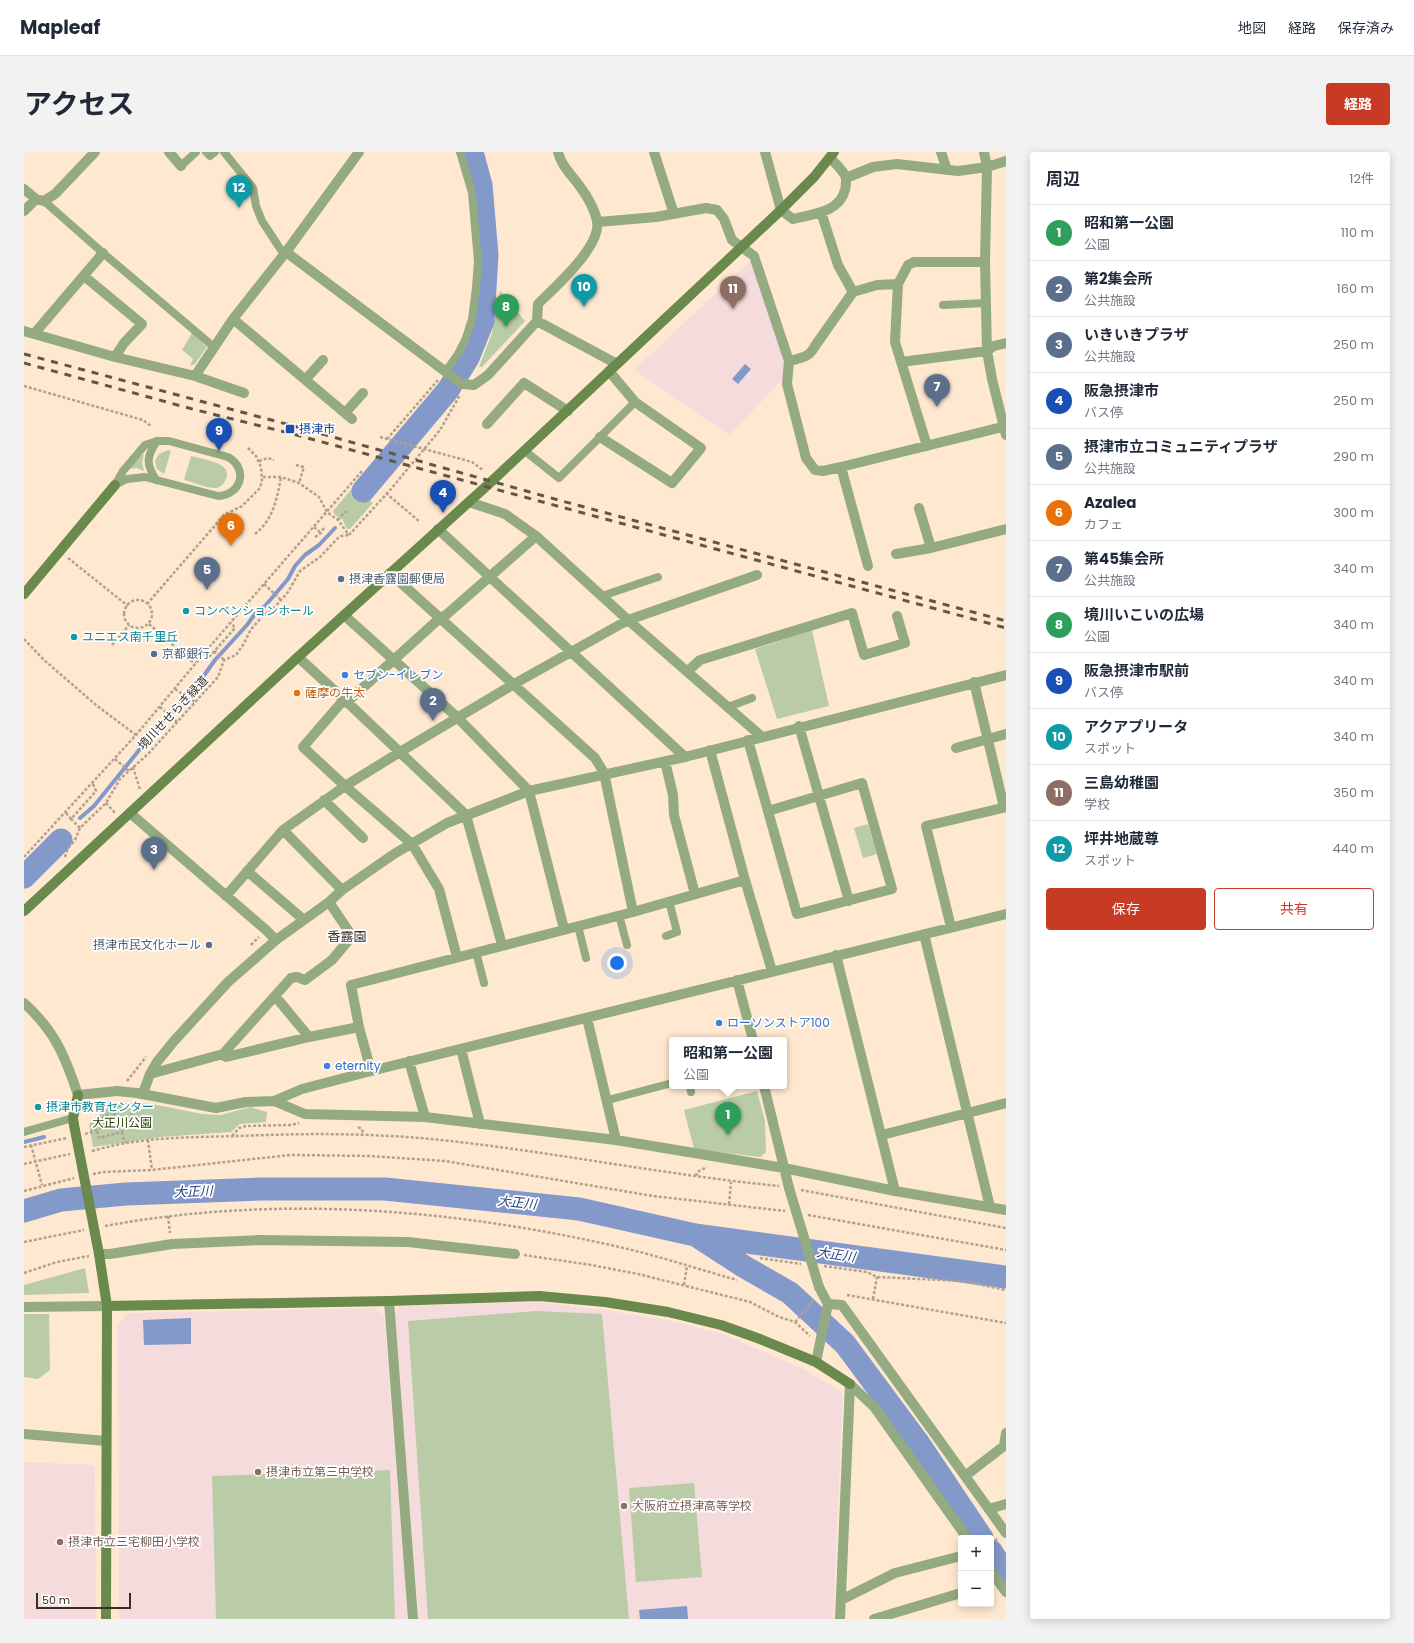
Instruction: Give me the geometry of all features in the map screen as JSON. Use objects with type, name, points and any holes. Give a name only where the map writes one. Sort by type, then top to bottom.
[{"type":"street","points":[[24,211],[40,200],[55,194],[95,152]]},
{"type":"street","points":[[169,152],[181,166]]},
{"type":"street","points":[[195,376],[232,319],[286,252],[359,152]]},
{"type":"street","points":[[286,252],[447,373],[462,387],[474,385],[488,375],[537,321],[538,304],[573,268],[593,242],[598,222],[582,188],[560,160],[558,152]]},
{"type":"street","points":[[654,152],[674,214]]},
{"type":"street","points":[[24,911],[390,572],[525,451],[781,210],[814,177],[832,155],[846,178],[846,188],[843,198],[836,206],[821,212],[793,219],[781,210],[765,152]]},
{"type":"street","points":[[941,152],[947,170]]},
{"type":"street","points":[[598,222],[656,217],[706,208],[717,210],[724,219],[732,240],[754,256],[789,361],[787,384],[806,458],[815,470],[824,471],[841,468],[927,446],[1005,429],[987,351],[985,262],[987,167],[984,152]]},
{"type":"street","points":[[846,178],[873,167],[898,164],[958,171],[987,167],[1006,161]]},
{"type":"street","points":[[24,189],[40,200]]},
{"type":"street","points":[[821,212],[838,265],[853,292]]},
{"type":"street","points":[[103,253],[84,276],[29,332],[115,357],[195,376],[244,393]]},
{"type":"street","points":[[927,446],[895,342],[898,284],[908,265],[914,262],[985,262]]},
{"type":"street","points":[[84,276],[142,324],[124,344],[115,357]]},
{"type":"street","points":[[789,361],[802,358],[812,353],[814,346],[853,292],[877,285],[898,284]]},
{"type":"street","points":[[232,319],[349,416],[363,393]]},
{"type":"street","points":[[537,321],[613,368],[635,402],[702,448],[672,483],[600,437]]},
{"type":"street","points":[[901,362],[987,351],[994,346],[1006,343]]},
{"type":"street","points":[[306,379],[323,360]]},
{"type":"street","points":[[487,424],[524,383],[568,410]]},
{"type":"street","points":[[841,468],[868,566]]},
{"type":"street","points":[[24,594],[114,485]]},
{"type":"street","points":[[469,502],[505,514],[536,536],[628,620],[762,737]]},
{"type":"street","points":[[919,508],[931,548]]},
{"type":"street","points":[[438,529],[686,756]]},
{"type":"street","points":[[896,554],[931,548],[1006,529]]},
{"type":"street","points":[[457,957],[439,889],[412,844],[345,786],[303,747],[341,703],[347,702],[393,659],[440,618],[446,615],[536,536]]},
{"type":"street","points":[[390,572],[595,758],[604,773],[633,912]]},
{"type":"street","points":[[226,896],[283,830],[345,786],[400,752],[514,684],[628,620],[757,575]]},
{"type":"street","points":[[688,671],[700,660],[852,613],[864,655],[905,643],[897,616]]},
{"type":"street","points":[[344,615],[458,718],[529,791],[564,929]]},
{"type":"street","points":[[298,657],[466,815],[502,946]]},
{"type":"street","points":[[139,1096],[150,1074],[174,1041],[228,982],[276,940],[329,902],[342,890],[394,854],[447,823],[529,791],[604,773],[686,756],[799,726],[1006,675]]},
{"type":"street","points":[[951,927],[926,826],[1005,807],[974,682]]},
{"type":"street","points":[[799,726],[849,901]]},
{"type":"street","points":[[956,748],[1006,734]]},
{"type":"street","points":[[748,740],[797,914],[892,889],[862,783],[768,811]]},
{"type":"street","points":[[710,750],[745,880],[772,971]]},
{"type":"street","points":[[665,761],[673,796],[674,815],[695,894]]},
{"type":"street","points":[[324,800],[363,838]]},
{"type":"street","points":[[130,813],[276,940]]},
{"type":"street","points":[[283,830],[342,890]]},
{"type":"street","points":[[247,872],[304,920]]},
{"type":"street","points":[[371,1071],[359,1027],[351,985],[633,912],[745,880]]},
{"type":"street","points":[[150,1074],[223,1054],[291,978],[298,977],[305,980],[332,960],[352,936],[329,902]]},
{"type":"street","points":[[78,1095],[117,1091],[139,1096],[216,1108],[246,1102],[274,1101],[302,1089],[409,1061],[1006,914]]},
{"type":"street","points":[[924,934],[990,1207]]},
{"type":"street","points":[[836,955],[895,1191]]},
{"type":"street","points":[[737,980],[752,1037]]},
{"type":"street","points":[[275,996],[309,1037]]},
{"type":"street","points":[[24,1003],[39,1017],[57,1042],[68,1066],[78,1095],[74,1121],[99,1254],[107,1306],[106,1619]]},
{"type":"street","points":[[587,1018],[608,1100],[616,1140]]},
{"type":"street","points":[[223,1054],[226,1057],[309,1037],[359,1027]]},
{"type":"street","points":[[461,1049],[480,1124]]},
{"type":"street","points":[[409,1061],[425,1117]]},
{"type":"street","points":[[765,1089],[789,1188],[818,1287],[828,1304],[816,1362]]},
{"type":"street","points":[[274,1101],[305,1114],[425,1117],[616,1140],[784,1168],[895,1191],[1006,1210]]},
{"type":"street","points":[[882,1135],[1006,1103]]},
{"type":"street","points":[[99,1254],[110,1254],[172,1244],[259,1240],[408,1242],[516,1254]]},
{"type":"street","points":[[24,1308],[389,1301],[539,1296],[604,1302],[668,1312],[721,1325],[760,1339],[816,1362],[850,1384],[875,1408],[965,1535]]},
{"type":"street","points":[[389,1301],[413,1619]]},
{"type":"street","points":[[828,1304],[842,1305],[989,1509],[1002,1536]]},
{"type":"street","points":[[840,1619],[850,1384]]},
{"type":"street","points":[[965,1476],[1005,1447],[1006,1433]]},
{"type":"street","points":[[24,1434],[106,1440]]},
{"type":"street","points":[[989,1509],[1006,1504]]},
{"type":"street","points":[[841,1600],[895,1573],[958,1557]]},
{"type":"street","points":[[995,1583],[1006,1592]]},
{"type":"street","points":[[874,1619],[958,1594]]},
{"type":"lane","points":[[181,166],[196,152]]},
{"type":"lane","points":[[206,152],[210,156],[215,152]]},
{"type":"lane","points":[[224,152],[253,188],[256,206],[262,221],[281,250],[286,252]]},
{"type":"lane","points":[[447,373],[466,338],[472,319],[478,261],[472,193],[460,152]]},
{"type":"lane","points":[[40,200],[214,347]]},
{"type":"lane","points":[[943,304],[986,303]]},
{"type":"lane","points":[[525,451],[559,478],[635,402]]},
{"type":"lane","points":[[156,480],[149,469],[149,458],[151,450],[157,441]]},
{"type":"lane","points":[[157,441],[169,441],[228,457],[236,464],[240,473],[240,479],[233,492],[218,496],[156,480],[137,477],[127,479],[114,485],[123,471],[145,445],[157,441]]},
{"type":"lane","points":[[602,596],[658,577]]},
{"type":"lane","points":[[728,707],[752,698]]},
{"type":"lane","points":[[666,936],[677,932],[669,901]]},
{"type":"lane","points":[[619,915],[627,945]]},
{"type":"lane","points":[[578,926],[586,958]]},
{"type":"lane","points":[[476,952],[484,983]]},
{"type":"lane","points":[[608,1100],[669,1084]]},
{"type":"lane","points":[[24,1132],[74,1121]]},
{"type":"path","points":[[387,439],[447,373]]},
{"type":"path","points":[[24,386],[143,420],[151,426]]},
{"type":"path","points":[[214,651],[224,660],[236,655],[243,646],[251,629],[264,615],[274,608],[288,592],[300,571],[320,557],[338,538],[349,535],[440,430],[456,405],[462,387]]},
{"type":"path","points":[[380,437],[472,462],[483,470]]},
{"type":"path","points":[[147,604],[224,515],[242,506],[256,493],[262,483],[263,476],[259,461],[254,453],[247,447]]},
{"type":"path","points":[[259,461],[268,458],[274,460]]},
{"type":"path","points":[[298,464],[304,467],[299,482]]},
{"type":"path","points":[[24,857],[115,759],[205,652],[362,471]]},
{"type":"path","points":[[263,476],[281,477],[299,482],[319,497],[327,512],[338,520],[349,535]]},
{"type":"path","points":[[255,534],[265,524],[271,515],[281,477]]},
{"type":"path","points":[[386,493],[420,522]]},
{"type":"path","points":[[338,520],[347,511]]},
{"type":"path","points":[[315,537],[325,526]]},
{"type":"path","points":[[314,527],[321,532]]},
{"type":"path","points":[[67,558],[128,606]]},
{"type":"path","points":[[264,584],[281,600]]},
{"type":"path","points":[[141,601],[147,604],[151,610],[152,617],[149,624],[143,628],[136,628],[129,625],[125,619],[125,612],[128,606],[133,602],[141,601]]},
{"type":"path","points":[[205,652],[210,656],[235,628],[231,622]]},
{"type":"path","points":[[149,624],[195,664]]},
{"type":"path","points":[[112,645],[129,625]]},
{"type":"path","points":[[24,639],[44,660],[96,705],[136,735]]},
{"type":"path","name":"境川せせらぎ緑道","points":[[63,862],[68,848],[75,840],[80,828],[106,803],[120,779],[148,754],[218,678],[224,660]]},
{"type":"path","points":[[175,689],[195,702]]},
{"type":"path","points":[[160,707],[177,722]]},
{"type":"path","points":[[115,759],[129,771]]},
{"type":"path","points":[[133,768],[140,790]]},
{"type":"path","points":[[71,819],[96,791],[93,784]]},
{"type":"path","points":[[106,803],[115,814]]},
{"type":"path","points":[[66,813],[80,828]]},
{"type":"path","points":[[125,1143],[122,1132],[139,1096]]},
{"type":"path","points":[[92,1121],[102,1118],[112,1112],[116,1113]]},
{"type":"path","points":[[232,1136],[239,1128],[246,1126],[291,1125],[300,1123],[305,1114]]},
{"type":"path","points":[[97,1131],[99,1138],[122,1132]]},
{"type":"path","points":[[92,1150],[148,1140],[232,1136],[363,1134],[442,1140],[731,1182],[789,1188],[1006,1228]]},
{"type":"path","points":[[148,1140],[152,1170]]},
{"type":"path","points":[[31,1145],[42,1185]]},
{"type":"path","points":[[24,1164],[80,1153]]},
{"type":"path","points":[[87,1175],[102,1172],[152,1170],[290,1155],[370,1156],[445,1162],[653,1196],[788,1211]]},
{"type":"path","points":[[696,1176],[697,1172],[710,1166]]},
{"type":"path","points":[[24,1191],[42,1185],[80,1177]]},
{"type":"path","points":[[729,1204],[731,1182]]},
{"type":"path","points":[[100,1227],[168,1216],[263,1209],[342,1209],[404,1212],[456,1218],[583,1239],[630,1250],[737,1280]]},
{"type":"path","points":[[803,1214],[1006,1250]]},
{"type":"path","points":[[168,1216],[170,1226]]},
{"type":"path","points":[[24,1242],[85,1229]]},
{"type":"path","points":[[24,1273],[57,1262],[99,1254]]},
{"type":"path","points":[[516,1254],[591,1265],[684,1285],[750,1302],[795,1322],[820,1348]]},
{"type":"path","points":[[760,1258],[806,1264]]},
{"type":"path","points":[[684,1285],[687,1266]]},
{"type":"path","points":[[821,1266],[867,1272],[877,1277],[962,1281],[1006,1290]]},
{"type":"path","points":[[873,1299],[877,1277]]},
{"type":"path","points":[[854,1296],[1006,1323]]},
{"type":"path","points":[[795,1322],[813,1301]]},
{"type":"shaded area","points":[[751,260],[784,359],[784,378],[729,435],[634,370]]},
{"type":"shaded area","name":"大阪府立摂津高等学校","points":[[539,1302],[667,1320],[720,1333],[804,1369],[843,1393],[833,1619],[419,1619],[394,1313],[399,1306]]},
{"type":"shaded area","name":"摂津市立第三中学校","points":[[375,1308],[384,1316],[408,1619],[119,1619],[118,1325],[128,1313]]},
{"type":"shaded area","name":"摂津市立三宅柳田小学校","points":[[24,1462],[95,1465],[96,1619],[24,1619]]},
{"type":"green space","points":[[500,291],[525,321],[482,367],[479,367],[492,333]]},
{"type":"green space","points":[[192,333],[207,347],[195,364],[190,366],[193,359],[182,350]]},
{"type":"green space","points":[[168,450],[171,451],[164,474],[157,469],[155,461],[159,454]]},
{"type":"green space","points":[[144,454],[142,463],[144,471],[137,468],[129,469],[141,456]]},
{"type":"green space","points":[[191,456],[209,460],[222,466],[226,470],[227,475],[223,484],[215,488],[211,488],[184,480]]},
{"type":"green space","points":[[354,486],[373,503],[350,529],[347,529],[342,519],[335,515],[333,511]]},
{"type":"green space","points":[[812,630],[829,706],[777,719],[755,649]]},
{"type":"green space","points":[[868,824],[877,854],[863,858],[854,828]]},
{"type":"green space","points":[[757,1091],[765,1121],[766,1152],[760,1157],[694,1149],[684,1110]]},
{"type":"green space","name":"大正川公園","points":[[113,1103],[152,1104],[202,1114],[221,1115],[250,1107],[267,1112],[266,1122],[240,1124],[231,1132],[161,1137],[93,1147],[89,1124]]},
{"type":"green space","points":[[85,1268],[89,1293],[24,1295],[24,1285]]},
{"type":"green space","points":[[536,1311],[602,1314],[629,1619],[428,1619],[408,1321]]},
{"type":"green space","points":[[24,1314],[49,1314],[50,1370],[38,1379],[24,1377]]},
{"type":"green space","points":[[390,1470],[395,1619],[216,1619],[212,1476]]},
{"type":"green space","points":[[694,1483],[702,1577],[636,1582],[629,1488]]},
{"type":"water","points":[[745,364],[751,369],[738,384],[732,379]]},
{"type":"water","points":[[191,1318],[191,1344],[144,1345],[143,1320]]},
{"type":"water","points":[[687,1606],[688,1619],[640,1619],[639,1610]]},
{"type":"waterway","points":[[363,491],[448,390],[468,358],[483,321],[487,255],[481,185],[472,152]]},
{"type":"waterway","points":[[80,818],[94,806],[144,744],[155,734],[167,716],[188,698],[215,660],[288,579],[295,566],[305,555],[319,545],[335,528]]},
{"type":"waterway","points":[[24,877],[61,840]]},
{"type":"waterway","points":[[24,1142],[44,1137]]},
{"type":"waterway","name":"大正川","points":[[24,1211],[61,1200],[126,1194],[263,1189],[385,1189],[579,1209],[695,1235],[1006,1277]]},
{"type":"waterway","points":[[700,1238],[743,1266],[790,1293],[845,1344],[917,1441],[980,1535]]},
{"type":"waterway","points":[[994,1556],[1006,1574]]},
{"type":"railway","points":[[24,354],[290,425],[562,501],[1006,621]]},
{"type":"railway","points":[[24,363],[196,410],[289,433],[1006,628]]},
{"type":"place","name":"坪井地蔵尊","points":[[239,208]]},
{"type":"place","name":"アクアプリータ","points":[[584,307]]},
{"type":"place","name":"三島幼稚園","points":[[733,309]]},
{"type":"place","name":"境川いこいの広場","points":[[506,327]]},
{"type":"place","name":"第45集会所","points":[[937,407]]},
{"type":"place","name":"摂津市","points":[[290,429]]},
{"type":"place","name":"阪急摂津市駅前","points":[[219,451]]},
{"type":"place","name":"阪急摂津市","points":[[443,513]]},
{"type":"place","name":"Azalea","points":[[231,546]]},
{"type":"place","name":"摂津香露園郵便局","points":[[341,579]]},
{"type":"place","name":"摂津市立コミュニティプラザ","points":[[207,590]]},
{"type":"place","name":"コンベンションホール","points":[[186,611]]},
{"type":"place","name":"ユニエス南千里丘","points":[[74,637]]},
{"type":"place","name":"京都銀行","points":[[154,654]]},
{"type":"place","name":"セブン-イレブン","points":[[345,675]]},
{"type":"place","name":"薩摩の牛太","points":[[297,693]]},
{"type":"place","name":"第2集会所","points":[[433,721]]},
{"type":"place","name":"いきいきプラザ","points":[[154,870]]},
{"type":"place","name":"摂津市民文化ホール","points":[[209,945]]},
{"type":"place","name":"ローソンストア100","points":[[719,1023]]},
{"type":"place","name":"eternity","points":[[327,1066]]},
{"type":"place","name":"摂津市教育センター","points":[[38,1107]]},
{"type":"place","name":"昭和第一公園","points":[[728,1135]]},
{"type":"place","name":"摂津市立第三中学校","points":[[258,1472]]},
{"type":"place","name":"大阪府立摂津高等学校","points":[[624,1506]]},
{"type":"place","name":"摂津市立三宅柳田小学校","points":[[60,1542]]},
{"type":"district","name":"香露園","points":[[347,936]]}]
